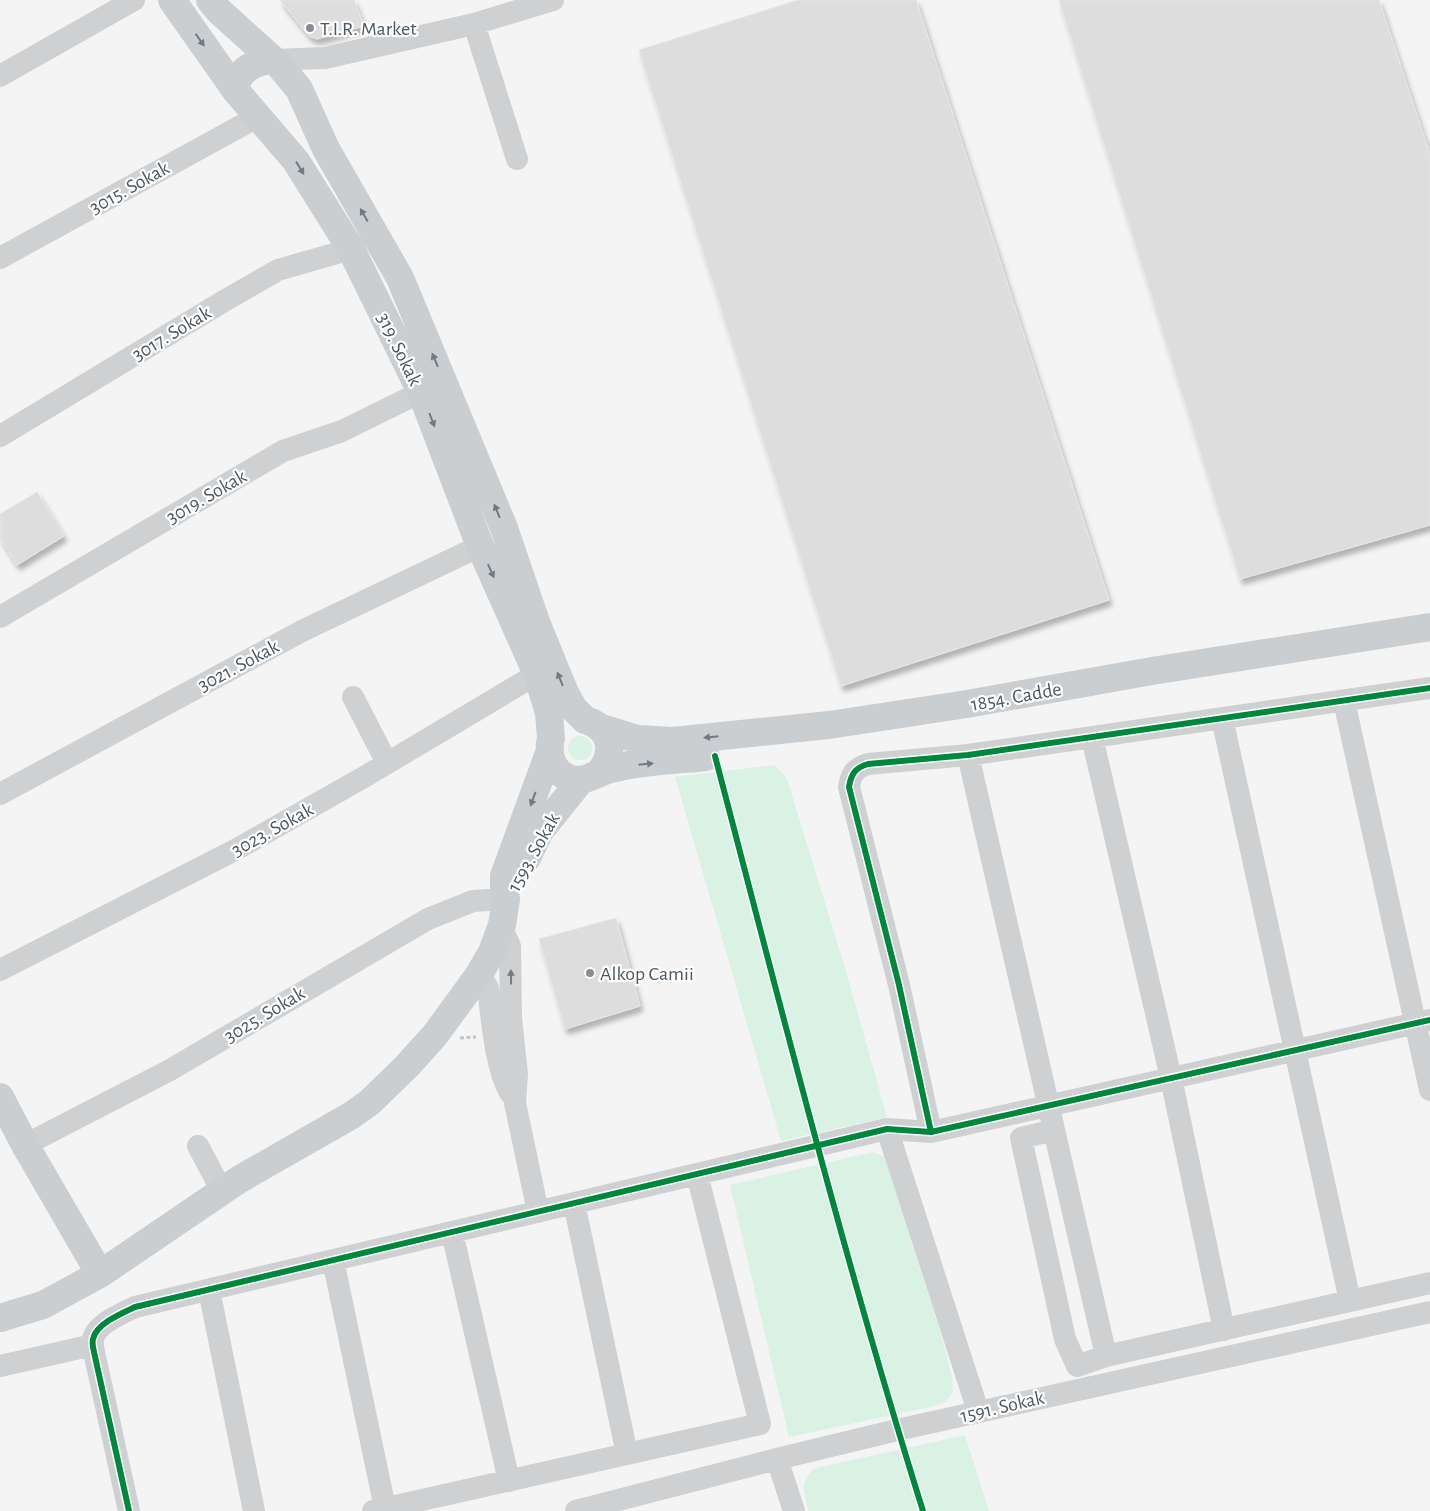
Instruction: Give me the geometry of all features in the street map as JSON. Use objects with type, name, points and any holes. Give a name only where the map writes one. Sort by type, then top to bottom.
[{"type":"main road","name":"319. Sokak","points":[[172,0],[236,91],[296,161],[351,249],[421,392],[480,546],[537,674],[548,713],[550,746]]},
{"type":"main road","name":"319. Sokak","points":[[210,0],[219,11],[274,60],[301,93],[326,149],[400,278],[504,528],[536,622],[565,693],[574,709],[593,724]]},
{"type":"main road","points":[[236,91],[239,78],[245,70],[258,62],[274,60]]},
{"type":"main road","points":[[259,116],[286,111],[301,93]]},
{"type":"main road","name":"1854. Cadde","points":[[593,724],[637,739],[673,742],[829,725],[1430,628]]},
{"type":"main road","points":[[589,777],[605,766],[609,756],[608,741],[593,724],[576,719],[561,726],[550,746],[551,762],[556,770],[563,776],[572,779],[589,777],[611,769],[628,766],[715,756],[785,739],[829,725]]},
{"type":"main road","name":"1593. Sokak","points":[[506,899],[504,876],[550,746]]},
{"type":"main road","name":"1593. Sokak","points":[[506,899],[515,889],[540,831],[589,777]]},
{"type":"main road","points":[[0,1318],[43,1305],[100,1274],[240,1179],[352,1115],[370,1102],[386,1088],[435,1035],[478,976],[492,952],[499,933],[506,899]]},
{"type":"main road","points":[[0,1097],[25,1145],[100,1274]]},
{"type":"street","points":[[0,76],[134,0]]},
{"type":"street","points":[[274,60],[325,58],[474,24],[553,0]]},
{"type":"street","points":[[474,24],[517,160]]},
{"type":"street","points":[[301,93],[325,58]]},
{"type":"street","name":"3015. Sokak","points":[[0,258],[259,116]]},
{"type":"street","name":"3017. Sokak","points":[[0,436],[278,270],[351,249]]},
{"type":"street","name":"3019. Sokak","points":[[0,617],[283,451],[342,431],[421,392]]},
{"type":"street","name":"3021. Sokak","points":[[0,794],[302,631],[480,546]]},
{"type":"street","name":"3023. Sokak","points":[[0,970],[237,849],[537,674]]},
{"type":"street","points":[[931,1132],[899,985],[849,787],[850,777],[854,771],[868,764],[968,755],[1430,688]]},
{"type":"street","points":[[353,697],[387,763]]},
{"type":"street","points":[[1344,701],[1422,1022],[1430,1090]]},
{"type":"street","points":[[1222,718],[1350,1301]]},
{"type":"street","points":[[1092,737],[1171,1078],[1224,1330]]},
{"type":"street","points":[[968,755],[1106,1356]]},
{"type":"street","name":"3025. Sokak","points":[[25,1145],[170,1070],[428,919],[473,901],[506,899]]},
{"type":"street","points":[[495,1026],[510,946],[507,939],[499,933]]},
{"type":"street","points":[[478,976],[483,979],[488,988],[505,1084],[515,1103],[538,1212]]},
{"type":"street","points":[[128,1511],[93,1339],[97,1330],[113,1318],[135,1307],[887,1129],[931,1132],[1422,1022]]},
{"type":"street","points":[[887,1129],[978,1411]]},
{"type":"street","points":[[1054,1130],[1021,1138],[1065,1339],[1077,1366],[1106,1356],[1430,1283]]},
{"type":"street","points":[[198,1146],[222,1191]]},
{"type":"street","points":[[333,1260],[380,1510],[760,1424],[697,1174]]},
{"type":"street","points":[[574,1204],[627,1454]]},
{"type":"street","points":[[452,1232],[509,1481]]},
{"type":"street","points":[[209,1290],[254,1511]]},
{"type":"street","name":"1591. Sokak","points":[[576,1511],[777,1458],[978,1411],[1430,1312]]},
{"type":"street","points":[[0,1366],[93,1345]]},
{"type":"street","points":[[777,1458],[794,1511]]},
{"type":"path","points":[[452,1038],[495,1026]]},
{"type":"green space","points":[[580,736],[589,739],[592,748],[589,757],[580,760],[571,757],[568,748],[571,739]]},
{"type":"green space","points":[[774,765],[783,773],[788,782],[845,968],[887,1117],[781,1141],[675,777]]},
{"type":"green space","points":[[873,1152],[884,1156],[940,1331],[952,1376],[953,1392],[946,1401],[935,1406],[789,1437],[730,1185]]},
{"type":"green space","points":[[965,1435],[989,1511],[809,1511],[804,1488],[807,1477],[816,1468]]},
{"type":"building","points":[[280,0],[354,0],[364,26],[317,39],[309,36]]},
{"type":"building","points":[[798,0],[916,0],[1109,600],[841,686],[639,50]]},
{"type":"building","points":[[1059,0],[1379,0],[1430,155],[1430,525],[1240,579]]},
{"type":"building","points":[[37,492],[64,536],[17,565],[0,538],[0,514]]},
{"type":"building","name":"Alkop Camii","points":[[616,918],[640,1006],[565,1029],[539,939]]},
{"type":"cycle path","points":[[931,1132],[899,985],[849,787],[852,775],[860,767],[868,764],[968,755],[1430,688]]},
{"type":"cycle path","points":[[715,756],[840,1229],[923,1511]]},
{"type":"cycle path","points":[[129,1511],[93,1339],[104,1324],[135,1307],[887,1129],[931,1132],[1430,1020]]},
{"type":"place","name":"T.I.R. Market","points":[[310,28]]},
{"type":"place","name":"Alkop Camii","points":[[590,973]]}]
